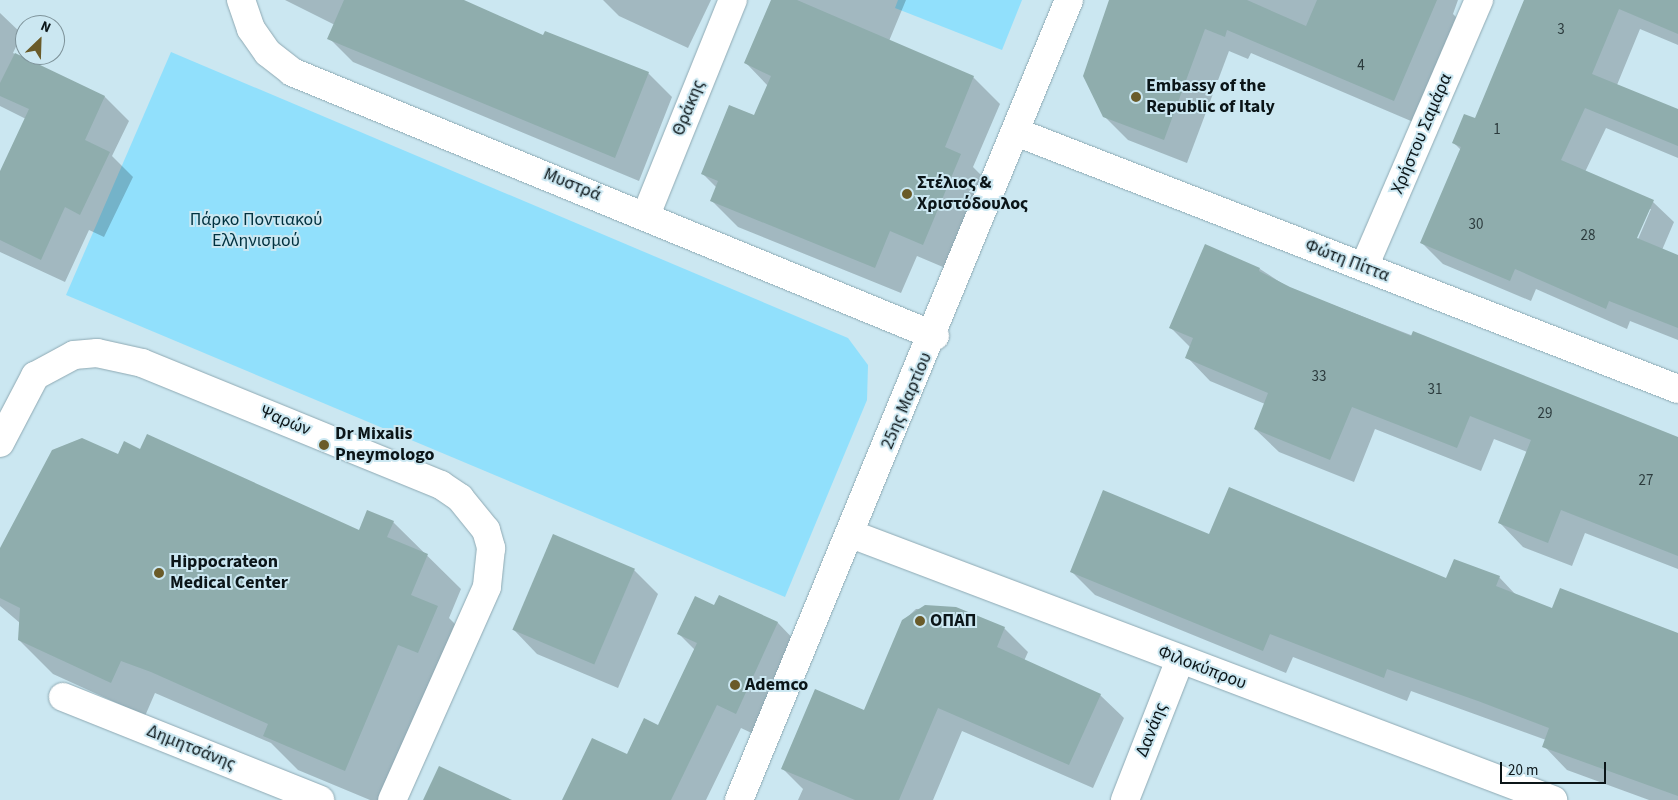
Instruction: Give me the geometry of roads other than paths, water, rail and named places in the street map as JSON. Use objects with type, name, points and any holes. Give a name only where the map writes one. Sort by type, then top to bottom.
[{"type":"street","name":"Μυστρά","points":[[242,0],[257,37],[292,72],[646,215],[934,336]]},
{"type":"street","name":"Θράκης","points":[[646,215],[733,0]]},
{"type":"street","name":"25ης Μαρτίου","points":[[740,800],[934,336],[1069,0]]},
{"type":"street","name":"Χρήστου Σαμάρα","points":[[1364,267],[1480,0]]},
{"type":"street","name":"Φώτη Πίττα","points":[[1016,132],[1678,389]]},
{"type":"street","name":"Ψαρών","points":[[0,444],[35,376],[74,355],[97,353],[142,363],[442,485],[460,498],[486,530],[490,567],[481,604],[392,800]]},
{"type":"street","name":"Φιλοκύπρου","points":[[851,534],[1553,800]]},
{"type":"street","name":"Δανάης","points":[[1125,800],[1180,660]]},
{"type":"street","name":"Δημητσάνης","points":[[63,696],[320,800]]},
{"type":"place","name":"Embassy of the Republic of Italy","points":[[1136,97]]},
{"type":"place","name":"Στέλιος & Χριστόδουλος","points":[[907,194]]},
{"type":"place","name":"Dr Mixalis Pneymologo","points":[[324,445]]},
{"type":"place","name":"Hippocrateon Medical Center","points":[[159,573]]},
{"type":"place","name":"ΟΠΑΠ","points":[[920,621]]},
{"type":"place","name":"Ademco","points":[[735,685]]},
{"type":"park label","name":"Πάρκο Ποντιακού Ελληνισμού","points":[[256,231]]}]
